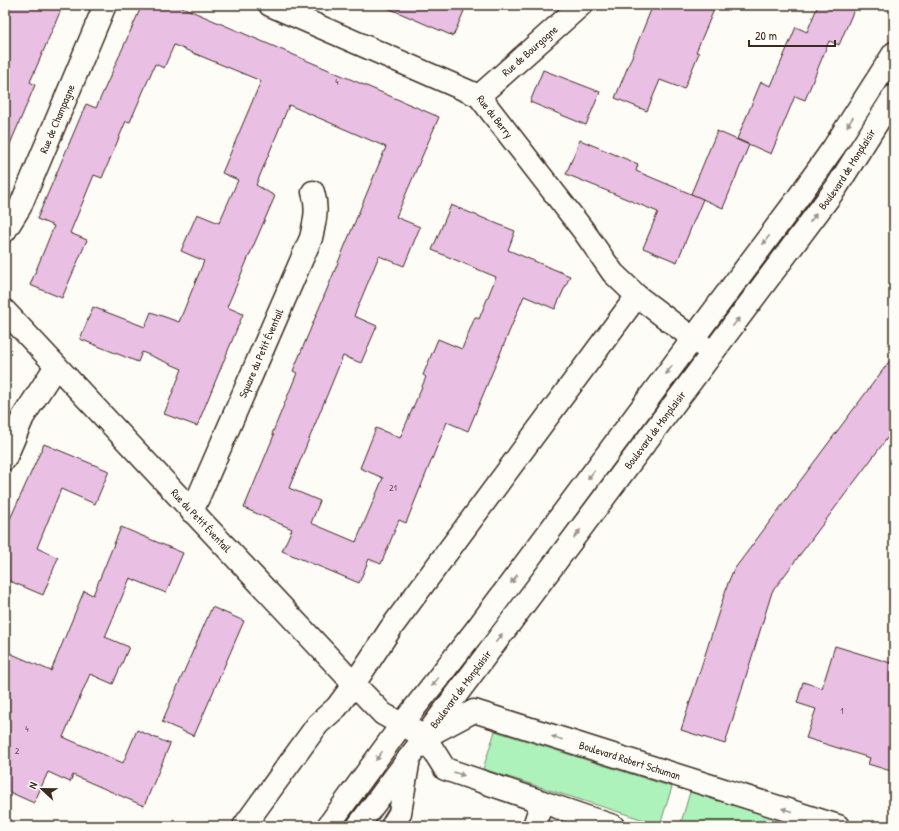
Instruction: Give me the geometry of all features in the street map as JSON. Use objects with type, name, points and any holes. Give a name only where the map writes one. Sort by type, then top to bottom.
[{"type":"street","name":"Rue de Champagne","points":[[5,231],[20,207],[105,5]]},
{"type":"street","name":"Rue du Berry","points":[[270,5],[479,96],[583,230],[613,273],[637,296]]},
{"type":"street","name":"Rue de Bourgogne","points":[[479,96],[580,5]]},
{"type":"street","name":"Boulevard de Monplaisir","points":[[328,826],[402,724],[475,631],[834,146],[894,53]]},
{"type":"street","name":"Boulevard de Monplaisir","points":[[358,826],[836,188],[894,96]]},
{"type":"street","name":"Square du Petit Éventail","points":[[192,512],[311,238],[316,219],[316,204],[313,192]]},
{"type":"street","points":[[244,826],[318,724],[337,707],[391,628],[637,296],[712,353]]},
{"type":"street","name":"Rue du Petit Éventail","points":[[5,311],[354,684],[383,714],[402,724]]},
{"type":"street","points":[[5,459],[23,417],[56,366]]},
{"type":"street","name":"Boulevard Robert Schuman","points":[[425,736],[474,711],[838,826]]},
{"type":"street","points":[[402,724],[425,736],[446,769],[613,826]]},
{"type":"street","name":"Boulevard de Monplaisir","points":[[392,826],[400,814],[409,758]]},
{"type":"street","points":[[534,826],[542,802]]},
{"type":"green space","points":[[495,731],[672,787],[660,825],[483,769]]},
{"type":"green space","points":[[690,792],[800,826],[680,826]]},
{"type":"building","points":[[5,5],[63,5],[30,82],[35,85],[5,156]]},
{"type":"building","points":[[142,5],[177,5],[439,117],[396,217],[420,227],[404,266],[379,256],[354,316],[377,326],[361,363],[343,356],[289,488],[320,501],[311,523],[356,542],[383,478],[360,468],[376,428],[400,438],[426,377],[423,375],[438,339],[462,349],[475,317],[479,319],[496,277],[432,250],[451,205],[515,231],[508,250],[570,276],[555,309],[524,296],[468,431],[447,422],[406,523],[399,520],[381,564],[369,559],[359,583],[282,551],[292,529],[244,508],[274,435],[272,434],[297,373],[293,371],[386,147],[289,105],[256,185],[275,196],[227,307],[243,314],[197,426],[164,414],[182,369],[142,352],[138,362],[80,339],[93,307],[145,327],[151,312],[179,322],[204,261],[181,251],[197,214],[219,223],[238,180],[222,173],[261,81],[174,45],[164,68],[155,64],[130,122],[126,121],[102,178],[94,175],[70,233],[87,240],[62,298],[30,285],[54,226],[37,219],[86,104],[96,108]]},
{"type":"building","points":[[381,5],[451,5],[464,11],[453,36]]},
{"type":"building","points":[[653,5],[716,5],[696,52],[699,53],[684,89],[660,80],[647,111],[615,98]]},
{"type":"building","points":[[818,5],[856,5],[839,45],[829,41],[805,100],[795,96],[771,154],[737,139],[761,82],[771,86],[796,27],[807,32]]},
{"type":"building","points":[[543,70],[600,92],[586,125],[530,102]]},
{"type":"building","points":[[717,131],[749,145],[723,208],[691,194]]},
{"type":"building","points":[[580,140],[638,164],[636,171],[703,199],[677,262],[643,248],[658,212],[566,174]]},
{"type":"building","points":[[894,355],[894,429],[772,592],[725,744],[681,730],[733,571]]},
{"type":"building","points":[[44,444],[109,471],[95,504],[61,489],[37,548],[58,558],[43,595],[5,579],[5,530]]},
{"type":"building","points":[[121,527],[183,553],[166,593],[130,578],[105,637],[129,647],[113,684],[90,674],[63,737],[123,763],[137,730],[170,744],[144,806],[73,775],[70,782],[48,772],[34,803],[5,790],[5,651],[51,671],[84,591],[93,595]]},
{"type":"building","points":[[212,607],[244,621],[194,736],[162,722]]},
{"type":"building","points":[[835,646],[894,664],[894,772],[868,764],[870,758],[806,738],[816,709],[797,703],[803,682],[822,688]]}]
